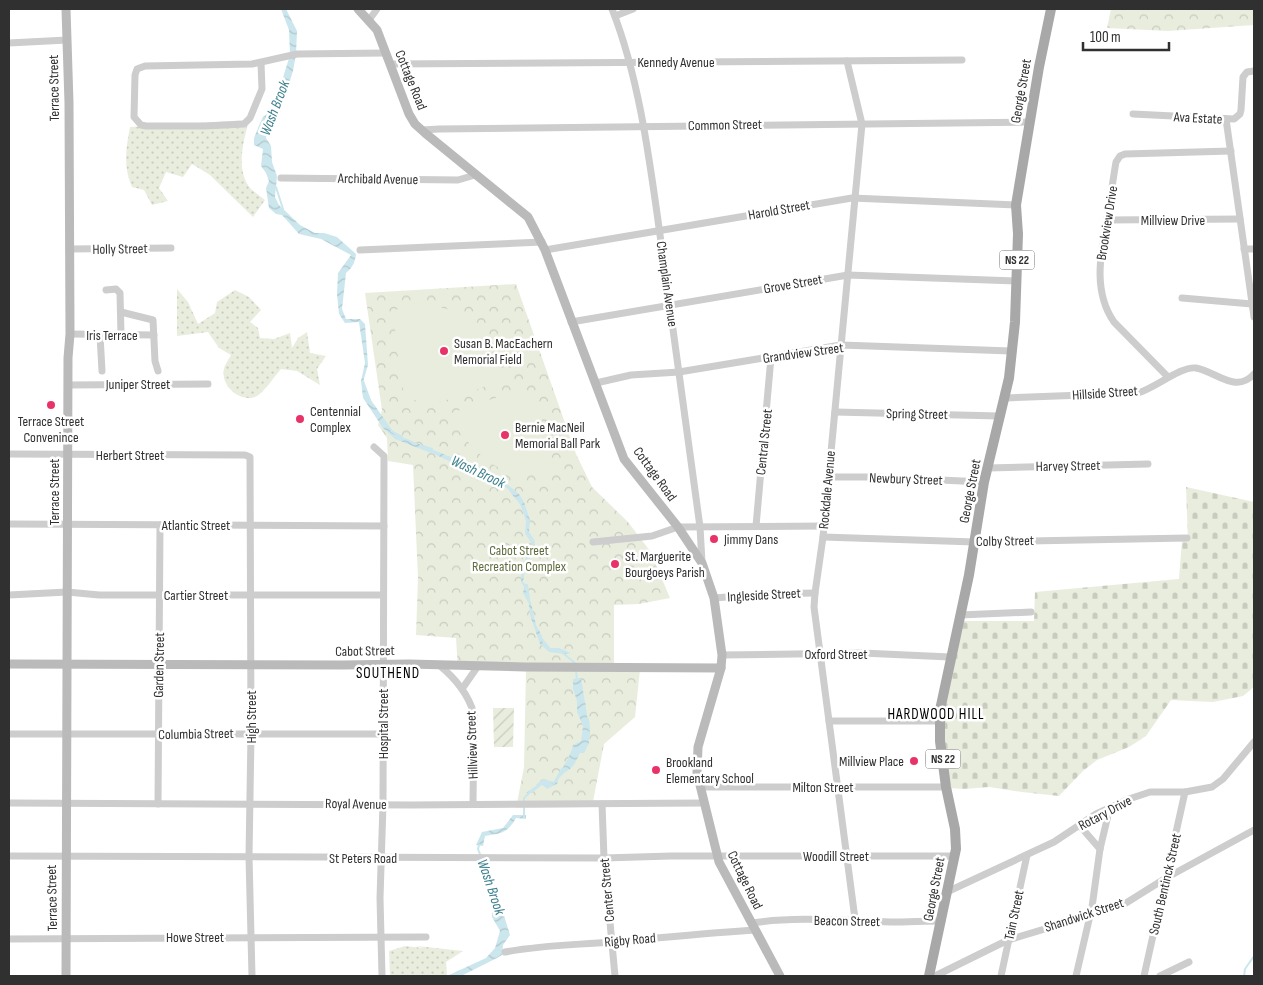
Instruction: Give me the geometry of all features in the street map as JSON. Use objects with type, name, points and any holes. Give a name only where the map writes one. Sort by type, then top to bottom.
[{"type":"main road","name":"George Street","points":[[929,976],[949,891],[956,849],[955,829],[946,787],[940,721],[950,657],[975,542],[984,482],[999,416],[1006,398],[1015,322],[1018,234],[1016,205],[1027,148],[1029,122],[1052,9]]},
{"type":"street","name":"Terrace Street","points":[[66,9],[70,103],[68,664],[65,856],[66,976]]},
{"type":"street","name":"Cottage Road","points":[[358,9],[378,32],[409,114],[422,130],[528,217],[543,246],[624,459],[678,527],[702,563],[714,598],[722,656],[721,668],[698,747],[697,774],[717,855],[725,874],[780,976]]},
{"type":"street","points":[[369,20],[377,9]]},
{"type":"street","name":"Champlain Avenue","points":[[612,9],[629,63],[642,126],[670,305],[700,527],[702,563]]},
{"type":"street","points":[[615,16],[633,9]]},
{"type":"street","points":[[9,42],[67,40]]},
{"type":"street","points":[[261,63],[262,89],[250,118],[243,124],[146,126],[141,125],[134,117],[136,72],[141,67],[147,65],[261,63],[297,54],[385,53]]},
{"type":"street","name":"Kennedy Avenue","points":[[391,64],[962,60]]},
{"type":"street","name":"Rockdale Avenue","points":[[847,61],[862,124],[824,526],[814,607],[854,919]]},
{"type":"street","name":"Ava Estate","points":[[1133,114],[1234,119],[1240,114],[1243,77],[1247,72],[1254,71]]},
{"type":"street","points":[[1226,119],[1254,317]]},
{"type":"street","name":"Common Street","points":[[422,130],[1029,122]]},
{"type":"street","name":"Brookview Drive","points":[[1168,377],[1121,330],[1110,316],[1104,304],[1100,271],[1116,166],[1121,155],[1231,151]]},
{"type":"street","name":"Archibald Avenue","points":[[281,178],[458,180],[475,175]]},
{"type":"street","name":"Harold Street","points":[[360,250],[543,246],[659,231],[855,198],[1016,205]]},
{"type":"street","name":"Millview Drive","points":[[1107,220],[1240,219]]},
{"type":"street","name":"Holly Street","points":[[69,249],[171,248]]},
{"type":"street","points":[[1244,249],[1254,249]]},
{"type":"street","name":"Grove Street","points":[[571,322],[848,275],[1016,281]]},
{"type":"street","points":[[106,290],[116,289],[120,291],[122,312],[121,335]]},
{"type":"street","points":[[1182,298],[1252,304]]},
{"type":"street","points":[[122,312],[153,320],[155,361],[158,371]]},
{"type":"street","name":"Iris Terrace","points":[[70,334],[154,335]]},
{"type":"street","points":[[100,335],[102,371]]},
{"type":"street","name":"Grandview Street","points":[[596,383],[620,376],[640,373],[679,372],[841,345],[1011,351]]},
{"type":"street","name":"Central Street","points":[[756,526],[771,357]]},
{"type":"street","name":"Hillside Street","points":[[1006,398],[1135,393],[1150,389],[1168,377],[1196,368],[1228,382],[1236,383],[1246,381],[1254,374]]},
{"type":"street","name":"Juniper Street","points":[[68,385],[208,384]]},
{"type":"street","name":"Spring Street","points":[[835,412],[999,416]]},
{"type":"street","name":"Hospital Street","points":[[374,447],[380,450],[384,456],[380,938],[382,976]]},
{"type":"street","name":"Herbert Street","points":[[9,454],[245,455],[250,458]]},
{"type":"street","name":"High Street","points":[[250,458],[252,595],[249,857],[252,976]]},
{"type":"street","name":"Harvey Street","points":[[988,468],[1148,464]]},
{"type":"street","name":"Newbury Street","points":[[828,477],[984,482]]},
{"type":"street","name":"Atlantic Street","points":[[9,524],[384,526]]},
{"type":"street","name":"Garden Street","points":[[158,804],[160,525]]},
{"type":"street","points":[[593,542],[652,536],[678,527],[824,526]]},
{"type":"street","name":"Colby Street","points":[[823,536],[975,542],[1187,538]]},
{"type":"street","name":"Cartier Street","points":[[9,594],[67,592],[99,595],[383,595]]},
{"type":"street","name":"Ingleside Street","points":[[714,598],[766,594],[815,594]]},
{"type":"street","points":[[960,615],[1030,612]]},
{"type":"street","name":"Oxford Street","points":[[722,656],[820,653],[950,657]]},
{"type":"street","name":"Cabot Street","points":[[9,664],[721,668]]},
{"type":"street","name":"Hillview Street","points":[[439,665],[462,689],[471,704],[475,720],[473,804]]},
{"type":"street","points":[[462,689],[478,666]]},
{"type":"street","points":[[829,721],[940,721]]},
{"type":"street","name":"Columbia Street","points":[[9,734],[382,734]]},
{"type":"street","name":"Rotary Drive","points":[[949,891],[1054,842],[1110,807],[1150,792],[1205,790],[1215,785],[1254,742]]},
{"type":"street","name":"Milton Street","points":[[700,787],[946,787]]},
{"type":"street","name":"South Bentinck Street","points":[[1144,976],[1186,792]]},
{"type":"street","name":"Royal Avenue","points":[[9,803],[704,803]]},
{"type":"street","name":"Center Street","points":[[602,804],[604,858],[615,976]]},
{"type":"street","points":[[1076,976],[1090,915],[1100,849],[1110,807]]},
{"type":"street","points":[[1080,826],[1100,849]]},
{"type":"street","name":"Shandwick Street","points":[[935,976],[1008,940],[1126,903],[1166,878],[1254,830]]},
{"type":"street","name":"Woodill Street","points":[[717,855],[954,856]]},
{"type":"street","name":"St Peters Road","points":[[9,856],[604,858],[717,855]]},
{"type":"street","name":"Tain Street","points":[[1001,976],[1027,855]]},
{"type":"street","name":"Beacon Street","points":[[754,927],[771,920],[942,921]]},
{"type":"street","name":"Rigby Road","points":[[506,952],[537,946],[612,942],[754,927]]},
{"type":"street","name":"Howe Street","points":[[9,939],[426,937]]},
{"type":"street","points":[[1160,976],[1189,962]]},
{"type":"green space","points":[[1111,9],[1254,9],[1254,25],[1168,31],[1107,28]]},
{"type":"green space","points":[[249,120],[242,154],[243,172],[250,188],[265,200],[253,217],[210,175],[192,164],[183,177],[166,172],[159,188],[168,201],[152,205],[144,190],[132,187],[126,165],[130,127]]},
{"type":"green space","name":"Cabot Street Recreation Complex","points":[[516,284],[576,454],[592,487],[628,522],[650,551],[670,598],[639,604],[614,605],[614,668],[640,670],[635,717],[604,744],[592,807],[516,808],[524,767],[526,670],[458,669],[456,638],[416,635],[418,578],[413,465],[388,461],[387,438],[378,425],[382,410],[365,293]]},
{"type":"green space","points":[[177,289],[188,302],[198,324],[215,313],[217,302],[235,290],[249,297],[261,310],[250,322],[258,328],[260,338],[274,339],[290,333],[292,348],[298,338],[307,332],[310,353],[326,356],[317,369],[320,385],[297,371],[281,369],[257,396],[245,398],[233,392],[225,382],[224,375],[225,367],[231,355],[219,348],[208,332],[177,336]]},
{"type":"green space","name":"Susan B. MacEachern Memorial Field","points":[[426,305],[454,311],[470,319],[483,332],[490,346],[500,380],[452,399],[439,401],[426,402],[414,400],[404,394],[396,345],[394,310]]},
{"type":"green space","name":"Bernie MacNeil Memorial Ball Park","points":[[521,390],[532,391],[537,396],[552,469],[526,475],[510,473],[492,464],[482,456],[465,438],[458,418],[460,409]]},
{"type":"green space","points":[[1186,487],[1254,502],[1254,687],[1243,696],[1213,702],[1171,700],[1146,736],[1129,747],[1097,760],[1083,771],[1059,796],[989,787],[950,788],[943,720],[964,621],[1034,621],[1035,592],[1179,579],[1182,540],[1188,540]]},
{"type":"green space","points":[[493,708],[514,708],[513,747],[494,747]]},
{"type":"green space","points":[[405,946],[463,951],[446,962],[447,976],[390,976],[389,951]]},
{"type":"water","points":[[281,9],[286,9],[297,31],[293,71],[280,113],[272,121],[266,138],[271,146],[272,162],[277,176],[275,197],[279,205],[300,225],[315,233],[324,233],[337,237],[356,254],[353,265],[346,273],[342,309],[346,319],[360,319],[365,324],[368,365],[363,382],[368,396],[395,434],[502,481],[519,494],[530,520],[529,532],[535,541],[534,550],[526,564],[523,582],[527,585],[526,590],[536,625],[542,636],[542,641],[549,648],[559,648],[571,653],[549,652],[540,644],[530,615],[529,604],[523,593],[524,587],[521,582],[522,564],[526,559],[526,553],[532,549],[533,541],[526,533],[527,521],[523,508],[507,488],[436,455],[395,439],[383,428],[363,398],[361,381],[365,363],[359,322],[345,323],[339,314],[337,294],[338,273],[351,255],[321,239],[299,234],[282,215],[276,214],[269,208],[266,188],[269,181],[261,166],[263,149],[254,145],[254,138],[263,117],[271,111],[276,100],[290,55],[289,30]]},
{"type":"water","points":[[581,678],[590,733],[589,743],[584,753],[580,753],[574,765],[560,777],[557,784],[547,789],[542,785],[532,793],[526,793],[544,780],[554,783],[573,745],[581,741],[583,726],[577,712],[573,679]]},
{"type":"water","points":[[513,815],[526,815],[526,819],[516,818],[510,827],[503,832],[485,836],[483,846],[476,845],[482,832],[503,828]]},
{"type":"water","points":[[482,870],[490,870],[510,935],[503,945],[502,955],[461,976],[447,976],[486,958],[495,948],[500,931],[492,917],[492,907]]},
{"type":"waterway","name":"Wash Brook","points":[[276,187],[283,209]]},
{"type":"waterway","name":"Wash Brook","points":[[363,381],[370,400]]},
{"type":"waterway","name":"Wash Brook","points":[[391,431],[402,437]]},
{"type":"waterway","name":"Wash Brook","points":[[423,446],[432,449]]},
{"type":"waterway","name":"Wash Brook","points":[[448,457],[487,475]]},
{"type":"waterway","name":"Wash Brook","points":[[521,504],[527,521],[526,533],[533,544]]},
{"type":"waterway","name":"Wash Brook","points":[[524,572],[527,562]]},
{"type":"waterway","name":"Wash Brook","points":[[527,585],[529,599]]},
{"type":"waterway","name":"Wash Brook","points":[[542,639],[550,649]]},
{"type":"waterway","name":"Wash Brook","points":[[564,654],[575,663]]},
{"type":"waterway","name":"Wash Brook","points":[[576,671],[577,681]]},
{"type":"waterway","name":"Wash Brook","points":[[588,719],[589,729]]},
{"type":"waterway","name":"Wash Brook","points":[[537,785],[544,780],[554,783],[562,769]]},
{"type":"waterway","name":"Wash Brook","points":[[524,802],[524,798],[530,792]]},
{"type":"waterway","name":"Wash Brook","points":[[524,806],[524,817]]},
{"type":"waterway","name":"Wash Brook","points":[[479,845],[480,854]]},
{"type":"waterway","name":"Wash Brook","points":[[482,859],[486,871]]},
{"type":"waterway","points":[[1244,976],[1245,969],[1254,956]]},
{"type":"place","name":"Susan B. MacEachern Memorial Field","points":[[444,351]]},
{"type":"place","name":"Terrace Street Convenince","points":[[51,405]]},
{"type":"place","name":"Centennial Complex","points":[[300,419]]},
{"type":"place","name":"Bernie MacNeil Memorial Ball Park","points":[[505,435]]},
{"type":"place","name":"Jimmy Dans","points":[[714,539]]},
{"type":"place","name":"St. Marguerite Bourgoeys Parish","points":[[615,564]]},
{"type":"place","name":"Millview Place","points":[[914,761]]},
{"type":"place","name":"Brookland Elementary School","points":[[656,770]]},
{"type":"district","name":"SOUTHEND","points":[[388,673]]},
{"type":"district","name":"HARDWOOD HILL","points":[[936,714]]}]
